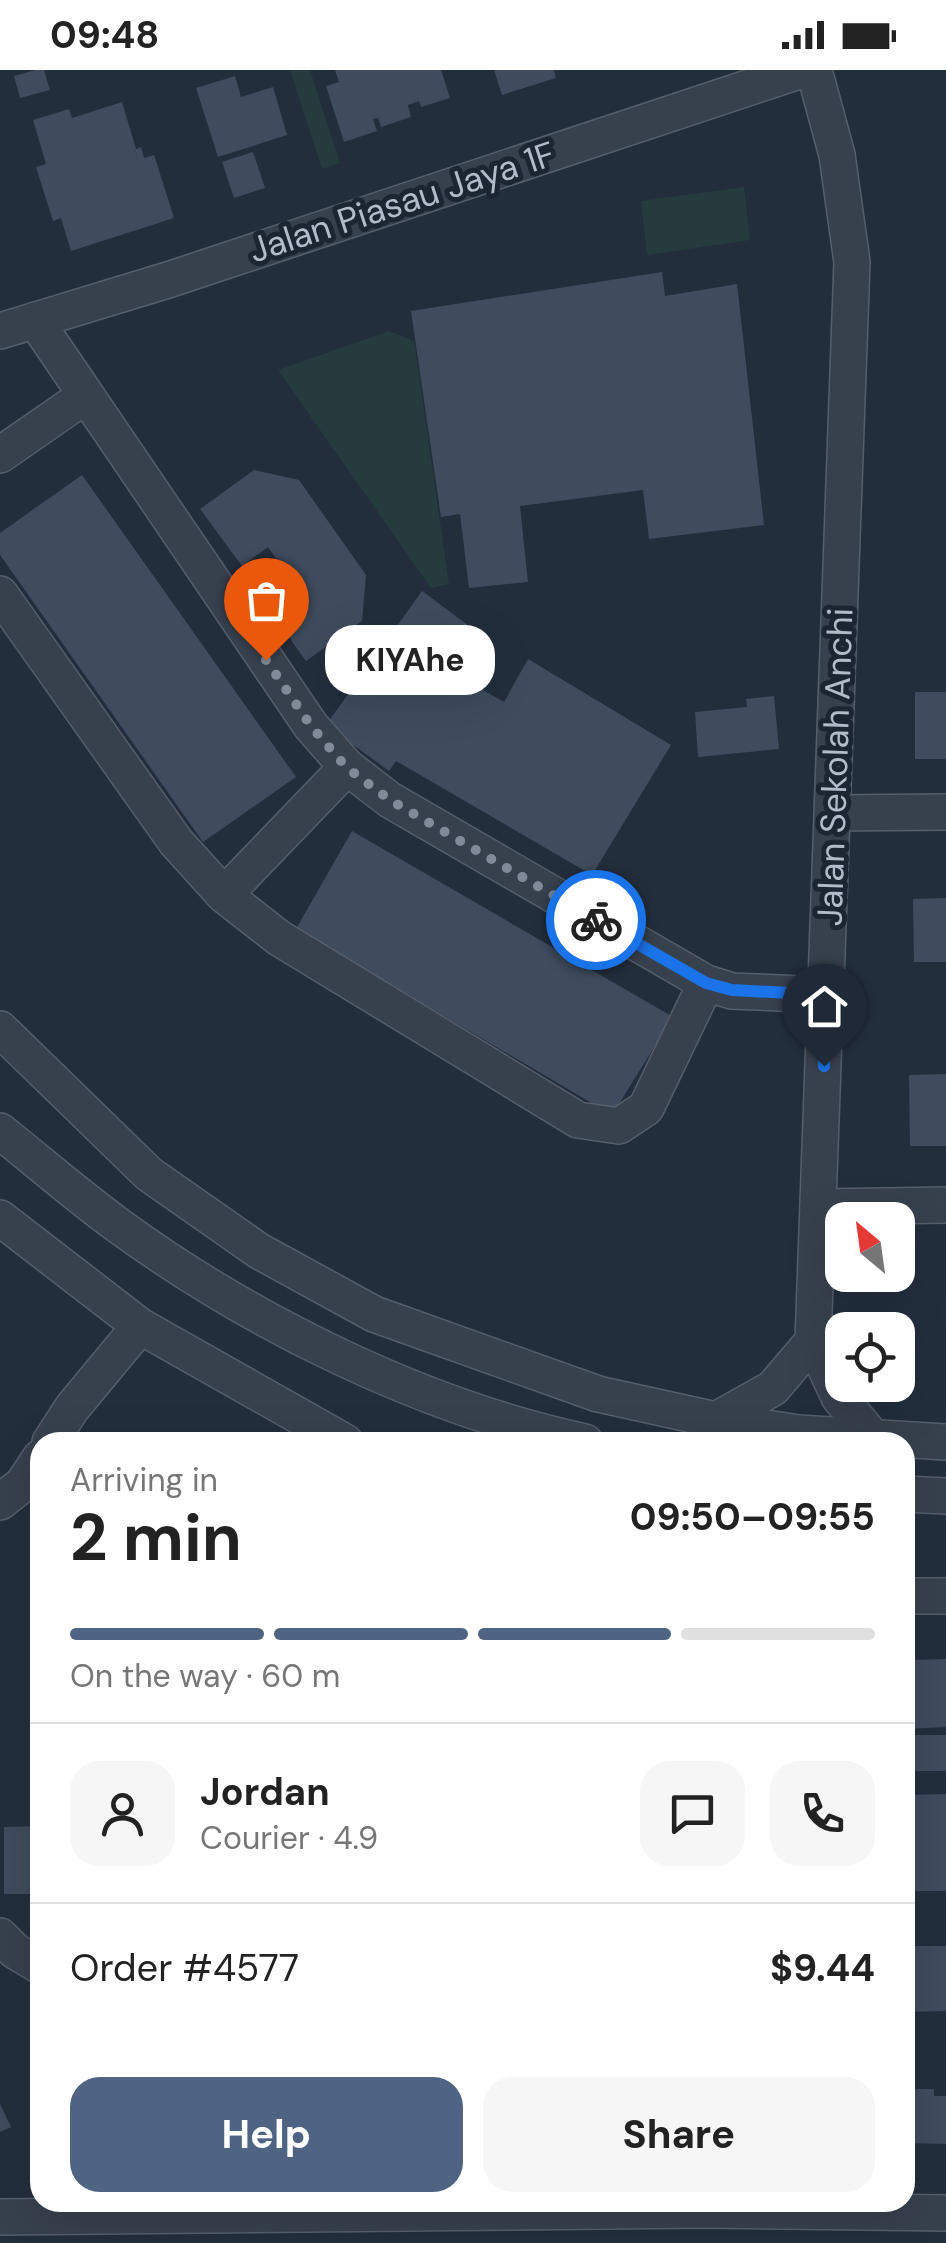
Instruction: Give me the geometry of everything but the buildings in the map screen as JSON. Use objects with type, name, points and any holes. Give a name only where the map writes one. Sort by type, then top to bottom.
[{"type":"street","name":"Jalan Piasau Jaya 1F","points":[[0,331],[171,279],[802,70]]},
{"type":"street","name":"Jalan Sekolah Anchi","points":[[813,1340],[852,262],[837,155],[814,70]]},
{"type":"street","points":[[35,320],[311,726],[346,767],[390,800],[706,983],[732,990],[827,995]]},
{"type":"street","points":[[0,455],[84,396]]},
{"type":"street","points":[[0,594],[176,842],[224,894],[279,938],[578,1120],[620,1126],[646,1108],[706,983]]},
{"type":"street","points":[[224,894],[346,767]]},
{"type":"street","points":[[833,813],[946,812]]},
{"type":"street","points":[[0,1029],[149,1174],[259,1252],[374,1314],[598,1394],[716,1420],[816,1432]]},
{"type":"street","points":[[0,1131],[120,1227],[271,1322],[402,1385],[523,1432]]},
{"type":"street","points":[[819,1207],[946,1205]]},
{"type":"street","points":[[0,1218],[140,1326],[326,1432]]},
{"type":"street","points":[[56,1432],[140,1326]]},
{"type":"street","points":[[716,1420],[773,1388],[813,1340],[838,1397],[868,1432]]},
{"type":"street","points":[[915,1441],[946,1442]]},
{"type":"street","points":[[0,1502],[30,1473]]},
{"type":"street","points":[[915,1494],[946,1496]]},
{"type":"street","points":[[915,1596],[946,1596]]},
{"type":"street","points":[[0,1936],[30,1960]]},
{"type":"street","points":[[915,2211],[946,2212]]},
{"type":"street","points":[[0,2217],[98,2212]]},
{"type":"street","points":[[172,2212],[266,2230],[596,2212]]},
{"type":"green space","points":[[290,70],[310,70],[340,163],[322,169]]},
{"type":"green space","points":[[744,187],[750,240],[647,255],[641,201]]},
{"type":"green space","points":[[389,331],[414,341],[449,584],[431,588],[278,370]]},
{"type":"way so far","points":[[266,660],[311,726],[346,767],[390,800],[596,920]]},
{"type":"place","name":"KIYAhe","points":[[266,660]]},
{"type":"route","points":[[596,920],[706,983],[732,990],[827,995],[824,1066]]}]
